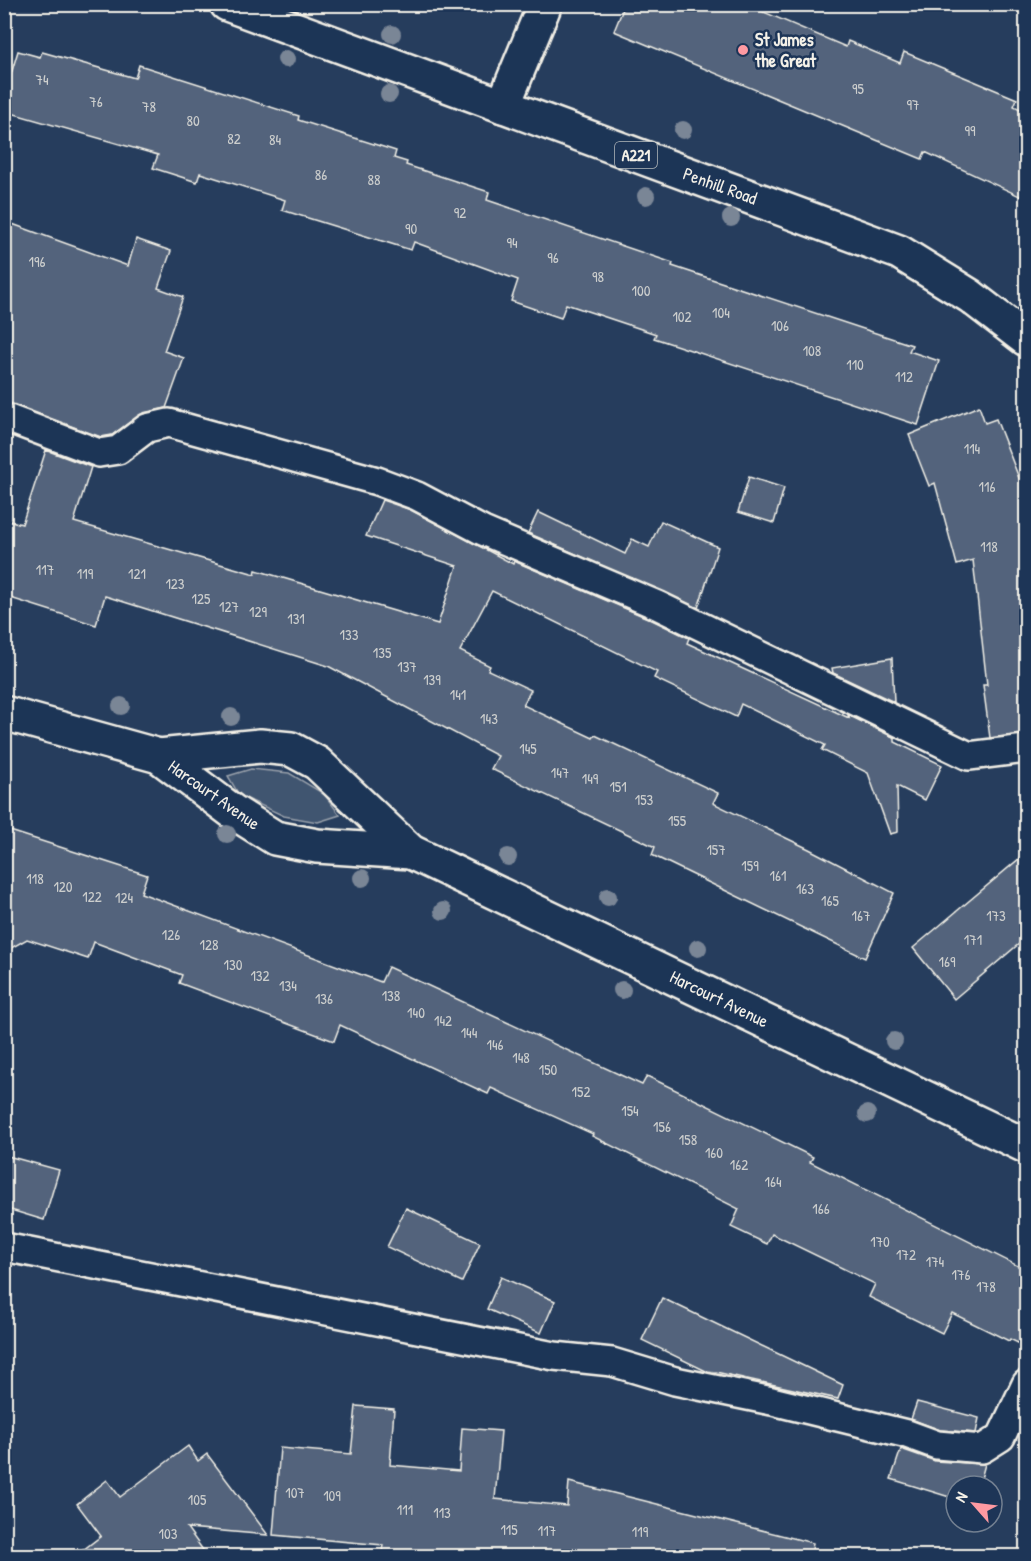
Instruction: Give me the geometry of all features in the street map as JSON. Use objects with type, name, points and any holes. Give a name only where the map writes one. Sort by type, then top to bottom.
[{"type":"street","name":"Penhill Road","points":[[227,4],[899,252],[970,296],[1026,339]]},
{"type":"street","points":[[503,106],[545,4]]},
{"type":"street","name":"Harcourt Avenue","points":[[4,713],[159,756],[260,746],[291,749],[318,763],[411,852],[1026,1146]]},
{"type":"street","name":"Harcourt Avenue","points":[[159,756],[232,811],[275,838],[317,846],[411,852]]},
{"type":"lane","points":[[4,417],[99,453],[118,450],[147,428],[169,423],[377,481],[417,496],[483,531],[657,605],[969,756],[1026,749]]},
{"type":"lane","points":[[4,1247],[554,1356],[612,1362],[675,1381],[772,1401],[896,1431],[937,1445],[982,1449],[1000,1437],[1026,1384]]},
{"type":"shaded area","points":[[251,769],[289,773],[324,794],[340,815],[318,822],[284,816],[239,795],[228,776]]},
{"type":"building","points":[[625,4],[745,4],[846,47],[848,41],[900,63],[904,52],[1017,99],[1014,106],[1026,112],[1026,199],[925,152],[922,159],[614,31]]},
{"type":"building","points":[[18,51],[40,57],[42,52],[135,78],[139,65],[299,116],[298,120],[396,151],[394,158],[407,162],[406,165],[489,192],[487,200],[673,263],[672,266],[912,345],[909,351],[939,361],[918,425],[654,338],[656,334],[566,304],[561,318],[511,301],[518,280],[414,242],[411,250],[282,210],[285,200],[200,173],[197,182],[153,168],[158,155],[4,111],[4,97]]},
{"type":"building","points":[[4,221],[128,266],[136,239],[171,251],[158,288],[183,297],[164,351],[184,358],[166,408],[143,413],[112,435],[101,437],[4,402]]},
{"type":"building","points":[[979,406],[985,423],[996,419],[1026,496],[1026,734],[990,738],[983,685],[987,685],[973,560],[957,565],[935,483],[929,486],[909,435]]},
{"type":"building","points":[[46,450],[91,467],[74,522],[255,574],[256,570],[438,624],[457,566],[366,536],[382,500],[411,510],[513,564],[514,561],[650,619],[689,638],[687,643],[849,718],[848,715],[942,765],[925,800],[897,786],[898,832],[890,834],[868,773],[822,750],[825,745],[741,704],[736,717],[654,678],[657,672],[492,591],[460,651],[490,666],[488,670],[531,690],[523,705],[593,738],[595,735],[718,793],[713,803],[894,893],[865,958],[652,855],[655,847],[491,769],[498,756],[328,666],[105,596],[96,625],[4,596],[4,519],[22,524]]},
{"type":"building","points":[[749,477],[784,488],[774,523],[738,512]]},
{"type":"building","points":[[538,512],[625,554],[632,539],[649,547],[661,521],[718,547],[698,608],[528,533]]},
{"type":"building","points":[[892,658],[894,702],[833,673],[832,668]]},
{"type":"building","points":[[4,829],[147,875],[141,893],[381,982],[388,967],[642,1085],[647,1076],[813,1157],[810,1162],[1026,1270],[1026,1347],[952,1313],[942,1333],[869,1297],[875,1284],[772,1234],[767,1244],[731,1227],[739,1209],[592,1136],[593,1134],[491,1088],[488,1094],[340,1025],[334,1041],[179,983],[182,975],[94,942],[88,959],[27,939],[4,952]]},
{"type":"building","points":[[1026,853],[1026,938],[954,999],[913,948]]},
{"type":"building","points":[[4,1155],[59,1170],[44,1220],[4,1208]]},
{"type":"building","points":[[406,1208],[480,1243],[462,1282],[387,1247]]},
{"type":"building","points":[[501,1277],[555,1301],[541,1333],[487,1309]]},
{"type":"building","points":[[662,1298],[843,1385],[838,1399],[706,1371],[642,1340]]},
{"type":"building","points":[[917,1402],[979,1418],[976,1433],[940,1430],[911,1419]]},
{"type":"building","points":[[356,1406],[394,1409],[390,1465],[459,1471],[462,1428],[501,1431],[495,1499],[567,1506],[569,1482],[813,1543],[811,1557],[430,1557],[382,1552],[383,1545],[273,1535],[280,1448],[351,1454]]},
{"type":"building","points":[[188,1446],[198,1461],[207,1454],[268,1535],[187,1528],[208,1557],[74,1557],[101,1536],[77,1504],[107,1480],[120,1497]]},
{"type":"building","points":[[901,1449],[935,1461],[985,1464],[982,1474],[944,1474],[944,1495],[891,1479]]},
{"type":"place","name":"St James the Great","points":[[743,50]]}]
